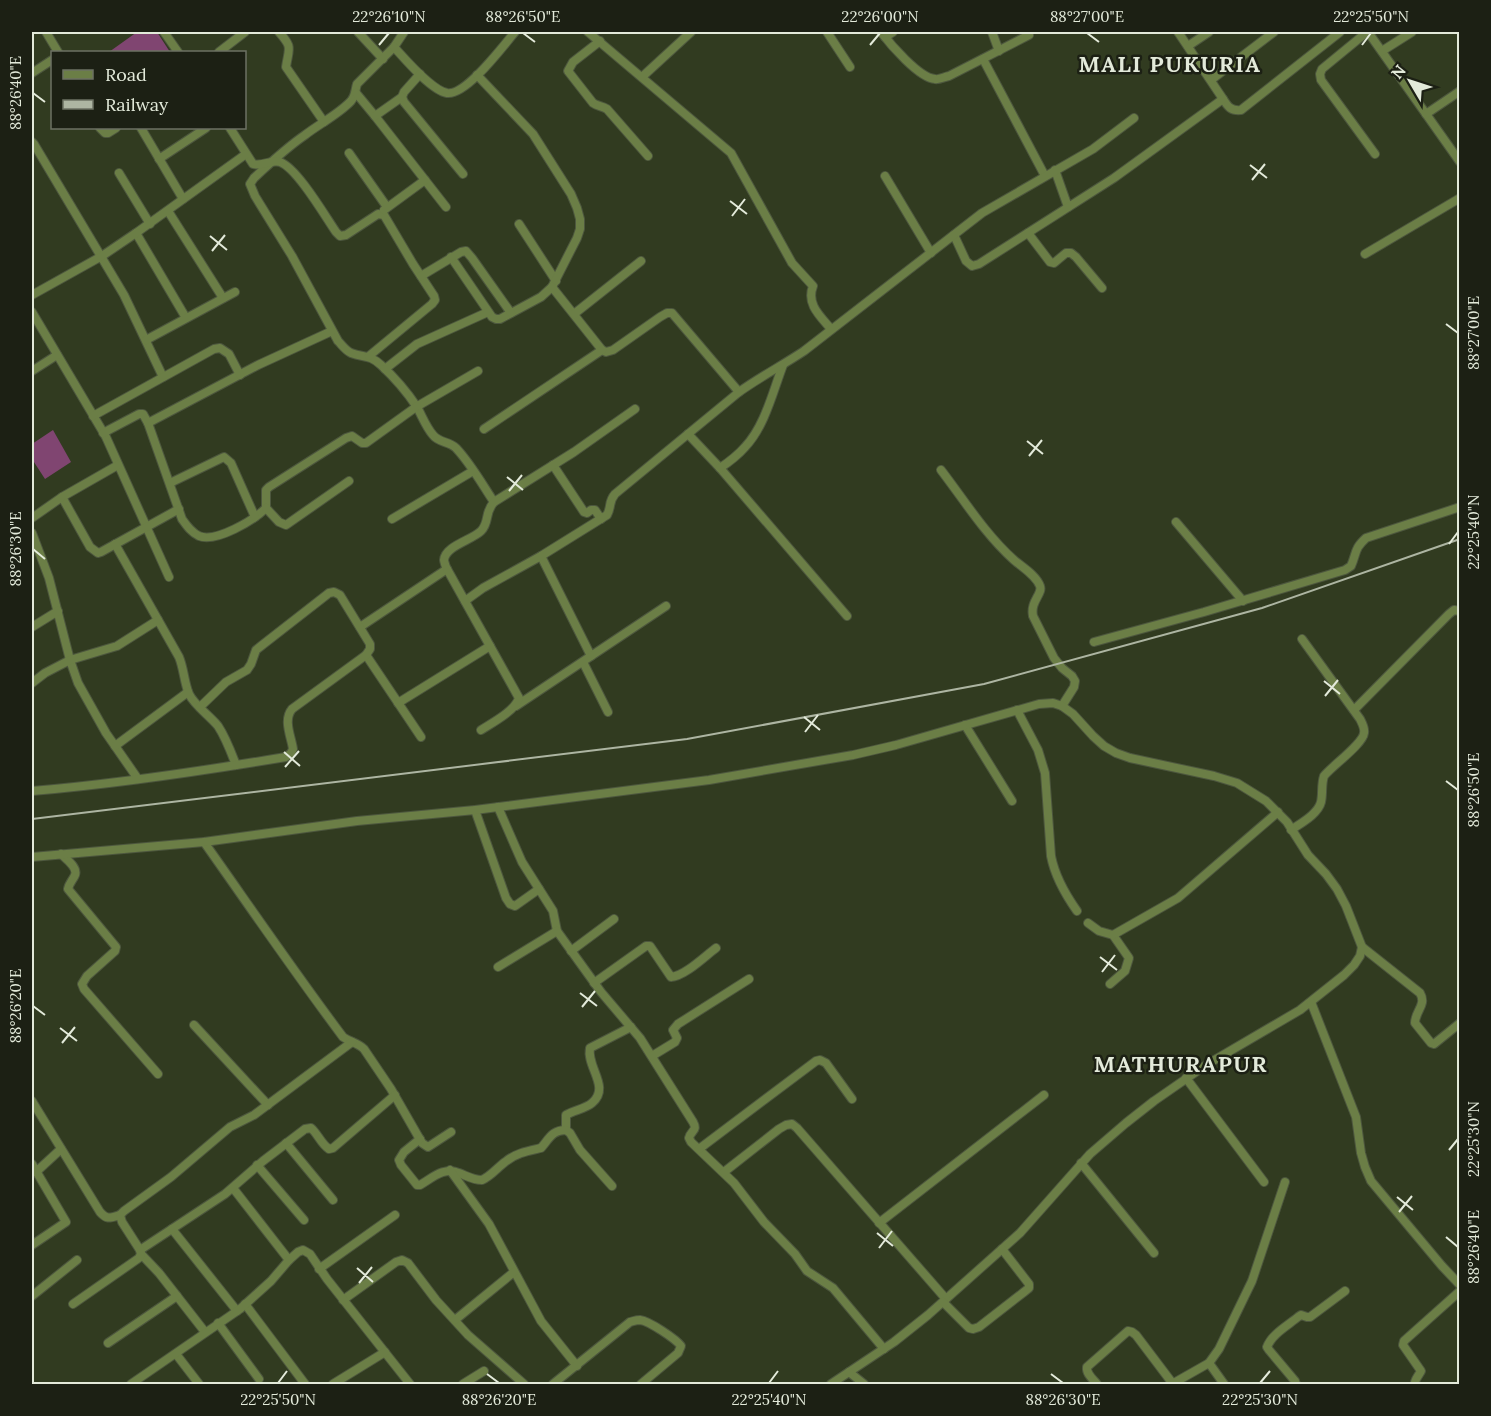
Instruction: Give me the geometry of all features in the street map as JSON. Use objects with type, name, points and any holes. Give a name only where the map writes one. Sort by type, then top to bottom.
[{"type":"street","points":[[46,32],[57,51]]},
{"type":"street","points":[[164,32],[177,51]]},
{"type":"street","points":[[220,51],[245,32]]},
{"type":"street","points":[[279,32],[290,47],[286,67],[324,122]]},
{"type":"street","points":[[358,32],[383,59]]},
{"type":"street","points":[[404,32],[394,47],[357,84],[356,93],[446,207]]},
{"type":"street","points":[[394,47],[436,88],[446,93],[454,93],[477,75],[515,32]]},
{"type":"street","points":[[588,32],[731,153],[792,263],[813,286],[810,294],[811,301],[831,329]]},
{"type":"street","points":[[642,77],[691,32]]},
{"type":"street","points":[[827,32],[850,67]]},
{"type":"street","points":[[992,32],[999,51]]},
{"type":"street","points":[[1178,32],[1230,109],[1235,111],[1241,110],[1340,32]]},
{"type":"street","points":[[1188,46],[1209,32]]},
{"type":"street","points":[[1211,80],[1274,32]]},
{"type":"street","points":[[1375,154],[1321,80],[1320,74],[1322,69],[1367,32],[1460,162]]},
{"type":"street","points":[[1382,51],[1412,32]]},
{"type":"street","points":[[886,33],[901,55],[927,77],[936,80],[1029,35]]},
{"type":"street","points":[[600,41],[573,62],[568,71],[593,103],[607,109],[648,156]]},
{"type":"street","points":[[983,59],[1045,176]]},
{"type":"street","points":[[32,73],[51,61]]},
{"type":"street","points":[[375,116],[402,97],[420,74]]},
{"type":"street","points":[[452,257],[489,312],[496,319],[500,319],[541,297],[554,284],[578,238],[580,229],[577,208],[571,194],[533,134],[477,75]]},
{"type":"street","points":[[1426,114],[1460,90]]},
{"type":"street","points":[[356,93],[351,100],[293,143],[254,178],[250,184],[251,190],[292,256],[332,331],[344,348],[352,353],[369,356],[385,369],[416,407],[432,435],[455,447],[494,502]]},
{"type":"street","points":[[402,97],[464,174]]},
{"type":"street","points":[[954,235],[966,261],[972,266],[979,264],[1114,178],[1223,99]]},
{"type":"street","points":[[465,601],[607,515],[610,509],[610,499],[615,494],[739,392],[804,351],[992,207],[1093,149],[1134,118]]},
{"type":"street","points":[[101,129],[108,133],[114,129]]},
{"type":"street","points":[[142,129],[183,199]]},
{"type":"street","points":[[159,159],[204,129]]},
{"type":"street","points":[[231,129],[253,164],[260,166],[273,161],[282,163],[292,170],[340,236],[346,235],[426,180]]},
{"type":"street","points":[[32,142],[124,295],[163,377]]},
{"type":"street","points":[[349,153],[387,207]]},
{"type":"street","points":[[32,295],[102,256],[246,154]]},
{"type":"street","points":[[1055,170],[1068,207]]},
{"type":"street","points":[[119,173],[150,224]]},
{"type":"street","points":[[885,176],[931,253]]},
{"type":"street","points":[[1365,254],[1460,198]]},
{"type":"street","points":[[168,211],[223,298]]},
{"type":"street","points":[[369,356],[435,300],[388,220],[384,214],[378,214]]},
{"type":"street","points":[[519,224],[554,284],[602,350],[606,352],[613,350],[660,316],[672,313],[739,392]]},
{"type":"street","points":[[136,233],[186,318]]},
{"type":"street","points":[[1028,233],[1050,262],[1054,263],[1066,253],[1076,256],[1102,288]]},
{"type":"street","points":[[421,276],[466,251],[511,313]]},
{"type":"street","points":[[574,314],[641,261]]},
{"type":"street","points":[[146,340],[235,292]]},
{"type":"street","points":[[32,312],[104,433],[169,577]]},
{"type":"street","points":[[385,369],[417,344],[489,312]]},
{"type":"street","points":[[148,423],[332,331]]},
{"type":"street","points":[[93,416],[214,349],[220,348],[229,354],[240,375]]},
{"type":"street","points":[[484,429],[602,350]]},
{"type":"street","points":[[32,371],[57,355]]},
{"type":"street","points":[[720,468],[745,448],[753,437],[783,365]]},
{"type":"street","points":[[349,481],[286,525],[279,522],[266,508],[266,490],[269,487],[346,438],[352,436],[362,443],[366,442],[416,407],[478,371]]},
{"type":"street","points":[[513,708],[519,698],[447,569],[444,561],[446,554],[483,529],[487,512],[494,502],[635,409]]},
{"type":"street","points":[[104,433],[143,414],[182,519],[192,531],[201,537],[213,537],[239,527],[266,508]]},
{"type":"street","points":[[688,434],[847,616]]},
{"type":"street","points":[[170,483],[224,457],[231,463],[255,517]]},
{"type":"street","points":[[32,518],[62,497],[118,465]]},
{"type":"street","points":[[553,465],[584,512],[595,510],[601,519]]},
{"type":"street","points":[[941,470],[994,539],[1040,585],[1033,604],[1033,616],[1054,658],[1075,681],[1074,687],[1062,706]]},
{"type":"street","points":[[392,519],[473,471]]},
{"type":"street","points":[[62,497],[90,547],[98,553],[178,509]]},
{"type":"street","points":[[1094,642],[1345,570],[1352,566],[1355,552],[1366,538],[1460,507]]},
{"type":"street","points":[[1176,522],[1243,601]]},
{"type":"street","points":[[32,533],[49,578],[78,683],[106,733],[138,779]]},
{"type":"street","points":[[114,544],[183,666],[188,692],[217,725],[236,765]]},
{"type":"street","points":[[541,556],[591,656]]},
{"type":"street","points":[[360,627],[447,569]]},
{"type":"street","points":[[32,790],[138,779],[286,757],[293,749],[288,713],[366,655],[370,650],[370,644],[340,595],[334,592],[329,593],[256,650],[246,670],[226,682],[200,707]]},
{"type":"street","points":[[481,730],[666,606]]},
{"type":"street","points":[[1354,710],[1449,614],[1454,610],[1460,611]]},
{"type":"street","points":[[32,627],[58,611]]},
{"type":"street","points":[[32,683],[45,673],[70,660],[117,646],[158,620]]},
{"type":"street","points":[[1291,830],[1314,813],[1321,801],[1321,783],[1324,776],[1364,734],[1360,719],[1302,639]]},
{"type":"street","points":[[398,703],[490,646]]},
{"type":"street","points":[[366,655],[421,736]]},
{"type":"street","points":[[583,662],[608,712]]},
{"type":"street","points":[[115,746],[188,692]]},
{"type":"street","points":[[32,857],[204,842],[357,821],[475,810],[686,783],[853,755],[1039,704],[1053,703],[1062,706],[1104,746],[1116,753],[1130,758],[1197,771],[1237,783],[1266,801],[1278,812],[1308,855],[1337,889],[1362,947],[1420,993],[1423,1005],[1415,1023],[1431,1043],[1434,1044],[1460,1023]]},
{"type":"street","points":[[1017,710],[1038,750],[1045,773],[1053,868],[1060,885],[1077,911]]},
{"type":"street","points":[[965,725],[1012,801]]},
{"type":"street","points":[[498,807],[522,861],[553,911],[557,931],[594,983],[652,1056],[693,1122],[695,1130],[688,1138],[724,1172],[807,1271],[833,1288],[884,1349]]},
{"type":"street","points":[[475,810],[510,904],[515,906],[539,889]]},
{"type":"street","points":[[1113,935],[1178,898],[1278,812]]},
{"type":"street","points":[[204,842],[291,967],[344,1037],[364,1049],[425,1146],[428,1147],[451,1132]]},
{"type":"street","points":[[61,854],[76,872],[68,889],[116,947],[116,951],[87,976],[82,984],[84,989],[158,1074]]},
{"type":"street","points":[[571,951],[614,919]]},
{"type":"street","points":[[1088,923],[1099,931],[1113,935],[1129,958],[1125,971],[1110,984]]},
{"type":"street","points":[[498,967],[557,931]]},
{"type":"street","points":[[594,983],[646,946],[650,946],[671,977],[682,974],[716,948]]},
{"type":"street","points":[[831,1384],[906,1333],[945,1300],[1031,1222],[1089,1154],[1125,1124],[1186,1078],[1311,1002],[1354,965],[1360,956],[1362,947]]},
{"type":"street","points":[[652,1056],[675,1042],[673,1030],[678,1024],[749,980]]},
{"type":"street","points":[[1311,1002],[1356,1117],[1363,1160],[1371,1181],[1460,1285]]},
{"type":"street","points":[[194,1025],[268,1106]]},
{"type":"street","points":[[566,1130],[566,1115],[590,1105],[599,1096],[600,1085],[589,1055],[590,1048],[631,1027]]},
{"type":"street","points":[[32,1101],[100,1212],[110,1219],[120,1215],[171,1177],[230,1127],[268,1106],[352,1042]]},
{"type":"street","points":[[699,1149],[816,1061],[826,1063],[852,1099]]},
{"type":"street","points":[[1186,1078],[1264,1182]]},
{"type":"street","points":[[73,1304],[139,1258],[141,1252],[172,1229],[233,1188],[257,1165],[305,1129],[310,1128],[315,1132],[325,1147],[333,1148],[394,1095]]},
{"type":"street","points":[[879,1223],[1044,1095]]},
{"type":"street","points":[[724,1172],[779,1129],[792,1124],[969,1328],[974,1329],[1029,1288],[1029,1284],[1002,1249]]},
{"type":"street","points":[[420,1139],[404,1152],[399,1160],[417,1185],[450,1170],[469,1178],[482,1180],[510,1158],[524,1151],[541,1148],[553,1133],[566,1130],[580,1150],[612,1186]]},
{"type":"street","points":[[286,1143],[333,1200]]},
{"type":"street","points":[[32,1245],[66,1222],[34,1168],[61,1149]]},
{"type":"street","points":[[1082,1163],[1154,1252]]},
{"type":"street","points":[[257,1165],[304,1220]]},
{"type":"street","points":[[450,1170],[489,1224],[541,1322],[577,1366]]},
{"type":"street","points":[[1097,1384],[1089,1375],[1087,1367],[1128,1331],[1136,1335],[1173,1384],[1209,1363],[1219,1349],[1252,1281],[1285,1182]]},
{"type":"street","points":[[233,1188],[289,1260]]},
{"type":"street","points":[[120,1215],[141,1252],[205,1332]]},
{"type":"street","points":[[319,1269],[396,1215]]},
{"type":"street","points":[[172,1229],[237,1311]]},
{"type":"street","points":[[131,1384],[144,1381],[205,1332],[237,1311],[271,1281],[289,1260],[303,1250],[310,1254],[319,1269],[410,1384]]},
{"type":"street","points":[[32,1296],[76,1260]]},
{"type":"street","points":[[343,1300],[402,1260],[408,1263],[436,1300],[468,1335],[524,1384]]},
{"type":"street","points":[[455,1320],[514,1272]]},
{"type":"street","points":[[1296,1384],[1269,1350],[1267,1344],[1298,1317],[1301,1315],[1310,1317],[1345,1291]]},
{"type":"street","points":[[1416,1384],[1421,1371],[1403,1345],[1404,1341],[1460,1291]]},
{"type":"street","points":[[108,1343],[177,1296]]},
{"type":"street","points":[[245,1304],[305,1384]]},
{"type":"street","points":[[553,1384],[630,1322],[637,1320],[678,1341],[681,1346],[678,1353],[641,1384]]},
{"type":"street","points":[[218,1323],[259,1379]]},
{"type":"street","points":[[333,1384],[385,1352]]},
{"type":"street","points":[[176,1354],[200,1384]]},
{"type":"street","points":[[1209,1363],[1224,1384]]},
{"type":"street","points":[[462,1384],[484,1371]]},
{"type":"street","points":[[849,1372],[864,1384]]},
{"type":"shaded area","points":[[137,32],[157,32],[169,51],[110,51]]},
{"type":"shaded area","points":[[53,430],[71,462],[45,479],[32,459],[32,444]]},
{"type":"railway","points":[[32,819],[687,739],[984,684],[1262,608],[1460,539]]},
{"type":"district","name":"MALI PUKURIA","points":[[1170,64]]},
{"type":"district","name":"MATHURAPUR","points":[[1181,1064]]}]
